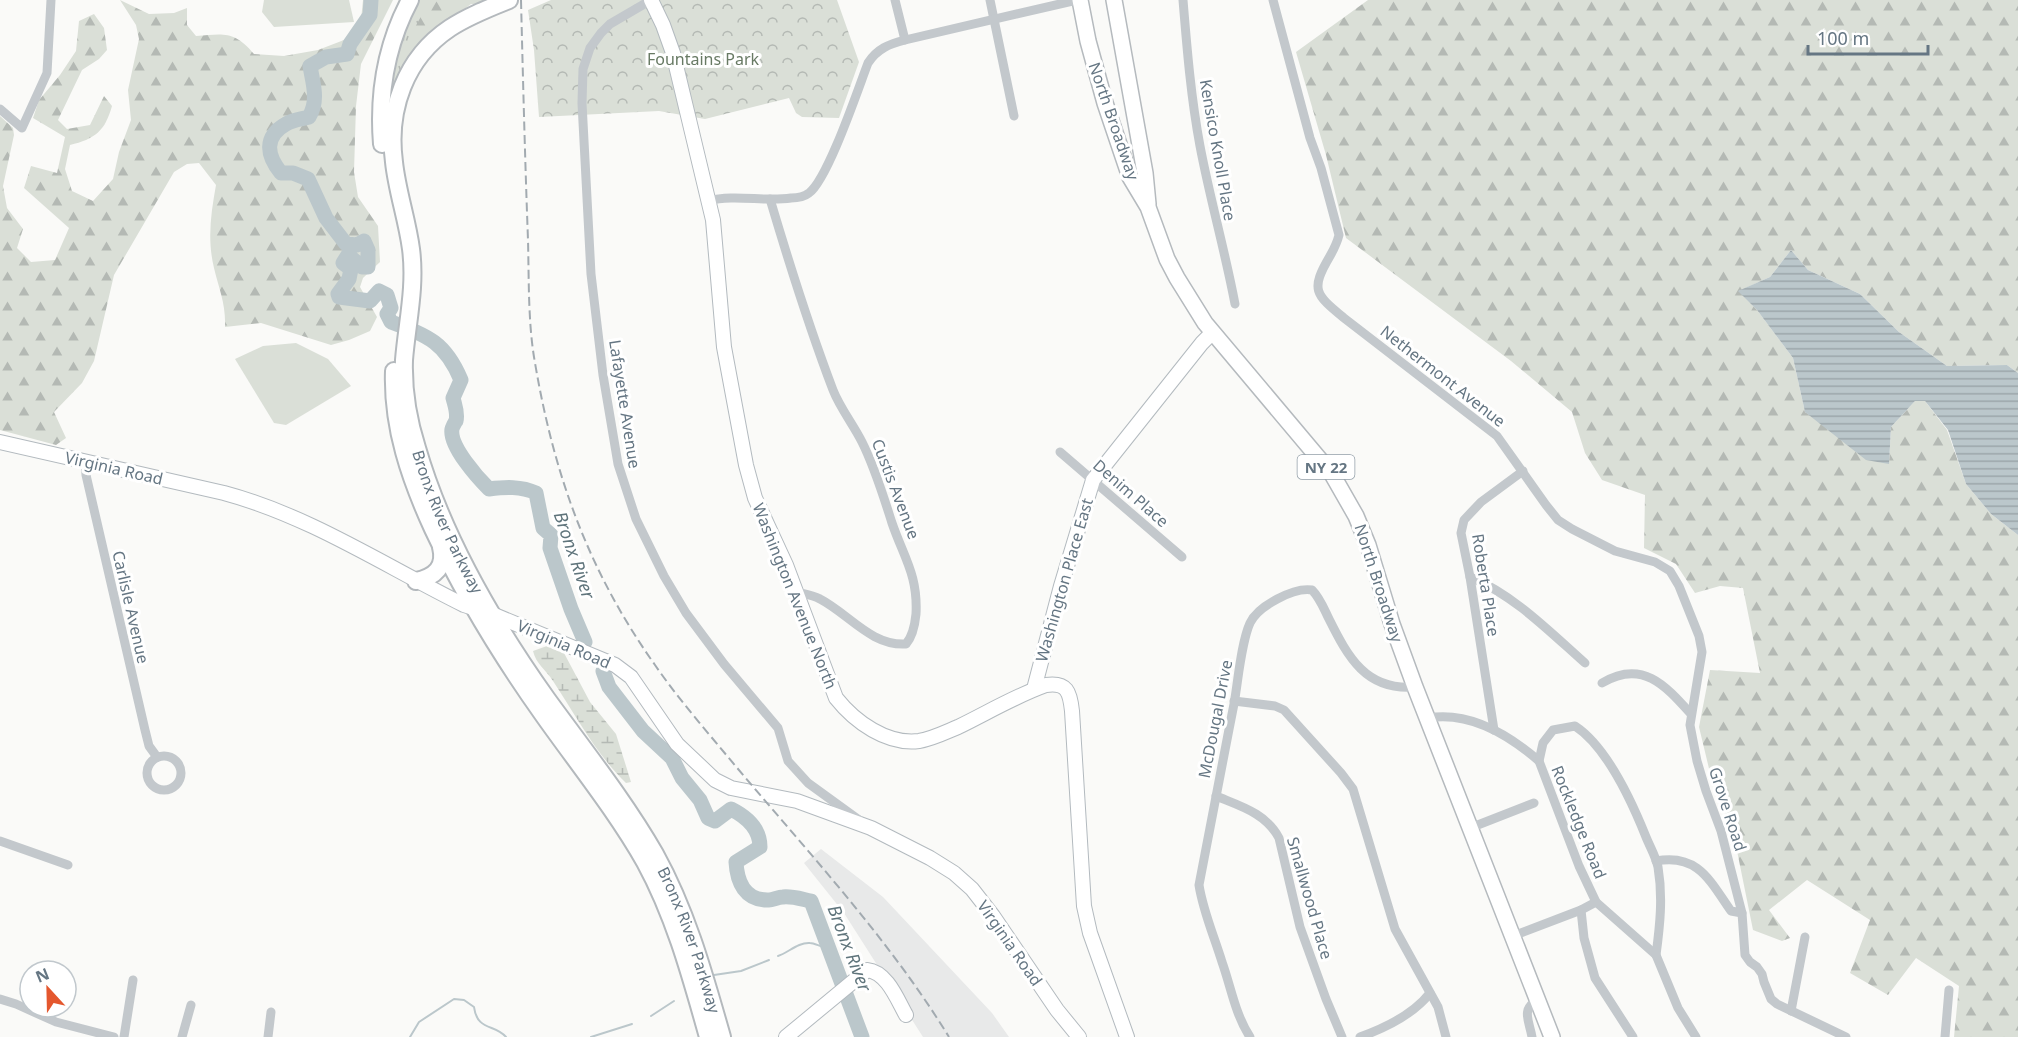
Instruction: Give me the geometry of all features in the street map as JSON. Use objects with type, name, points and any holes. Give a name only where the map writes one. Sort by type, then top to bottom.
[{"type":"highway","name":"Bronx River Parkway","points":[[406,315],[403,293],[403,256],[384,162],[381,111],[382,89],[389,53],[410,0]]},
{"type":"highway","name":"Bronx River Parkway","points":[[508,0],[453,26],[430,44],[411,68],[396,101],[393,151],[412,251],[413,288],[394,387],[399,431],[416,487],[441,546],[475,609],[516,676],[622,825],[645,862],[675,929],[708,1037]]},
{"type":"highway","name":"Bronx River Parkway","points":[[402,342],[409,419],[428,483],[448,530],[492,614],[530,673],[632,817],[662,867],[692,934],[722,1037]]},
{"type":"highway","points":[[416,581],[433,575],[439,570],[443,559],[441,546]]},
{"type":"main road","name":"North Broadway","points":[[1078,0],[1105,103],[1130,177],[1148,207],[1167,259],[1177,278],[1197,313],[1212,333],[1294,427],[1341,487],[1356,516],[1368,544],[1392,624],[1415,687],[1552,1037]]},
{"type":"main road","name":"NY 22","points":[[1114,0],[1145,173],[1148,207]]},
{"type":"street","points":[[0,109],[22,128],[47,73],[51,0]]},
{"type":"street","name":"Washington Avenue North","points":[[651,0],[663,24],[673,53],[708,201],[716,247],[724,347],[746,465],[755,498],[797,592],[836,698],[849,714],[860,722],[889,737],[910,741],[926,740],[1046,685],[1059,684],[1068,691],[1071,698],[1084,906],[1090,933],[1127,1037]]},
{"type":"street","name":"Lafayette Avenue","points":[[651,0],[610,24],[601,33],[590,48],[583,69],[582,103],[591,274],[603,375],[618,464],[636,519],[664,576],[686,613],[711,647],[778,728],[788,761],[808,783],[871,828]]},
{"type":"street","points":[[895,0],[905,40]]},
{"type":"street","points":[[990,0],[1014,116]]},
{"type":"street","points":[[708,201],[720,198],[797,198],[808,194],[814,188],[833,153],[868,63],[876,52],[885,46],[1078,0]]},
{"type":"street","name":"Kensico Knoll Place","points":[[1183,0],[1190,84],[1200,147],[1235,304]]},
{"type":"street","name":"Nethermont Avenue","points":[[1273,0],[1310,138],[1321,168],[1339,234],[1338,241],[1319,275],[1317,288],[1321,297],[1344,318],[1497,436],[1545,505],[1565,524],[1615,551],[1655,562],[1670,571],[1699,636],[1702,652],[1691,714]]},
{"type":"street","name":"Custis Avenue","points":[[770,199],[806,314],[834,393],[862,441],[880,483],[897,536],[912,572],[916,602],[915,624],[910,640],[906,644],[894,645],[878,640],[819,598],[797,592]]},
{"type":"street","name":"Washington Place East","points":[[1034,689],[1067,564],[1093,480],[1212,333]]},
{"type":"street","name":"Virginia Road","points":[[0,442],[224,494],[265,506],[318,529],[416,581],[475,609],[589,653],[624,670],[677,744],[715,780],[732,788],[797,801],[871,828],[954,873],[972,890],[993,916],[1057,1010],[1079,1037]]},
{"type":"street","name":"Denim Place","points":[[1060,452],[1182,557]]},
{"type":"street","name":"Carlisle Avenue","points":[[85,461],[144,730],[149,746],[157,757]]},
{"type":"street","name":"Roberta Place","points":[[1494,730],[1461,534],[1464,520],[1481,502],[1523,471]]},
{"type":"street","points":[[1470,577],[1503,595],[1527,612],[1585,663]]},
{"type":"street","name":"McDougal Drive","points":[[1250,1037],[1232,994],[1202,902],[1199,885],[1248,630],[1254,616],[1285,595],[1309,589],[1315,592],[1344,649],[1362,670],[1384,684],[1400,688],[1415,687]]},
{"type":"street","points":[[1602,683],[1618,674],[1645,675],[1660,682],[1691,714]]},
{"type":"street","points":[[1234,701],[1275,706],[1284,710],[1341,772],[1353,789],[1395,929],[1438,1007],[1446,1037]]},
{"type":"street","name":"Grove Road","points":[[1691,714],[1691,737],[1697,761],[1722,831],[1742,913],[1745,955],[1762,974],[1771,999],[1846,1037]]},
{"type":"street","points":[[1428,718],[1458,717],[1494,730],[1525,749],[1539,761],[1543,743],[1553,730],[1575,726],[1586,733],[1618,777],[1631,801],[1656,861],[1661,902],[1656,955]]},
{"type":"street","name":"Rockledge Road","points":[[1539,761],[1593,904],[1656,955],[1678,1008],[1696,1037]]},
{"type":"street","name":"Smallwood Place","points":[[1216,796],[1250,810],[1262,817],[1274,829],[1300,927],[1342,1037]]},
{"type":"street","points":[[1470,828],[1534,803]]},
{"type":"street","points":[[0,841],[68,866]]},
{"type":"street","points":[[1656,861],[1671,858],[1690,863],[1710,880],[1731,911],[1742,913]]},
{"type":"street","points":[[1513,936],[1593,904]]},
{"type":"street","points":[[1581,910],[1584,938],[1595,978],[1633,1037]]},
{"type":"street","points":[[1791,1011],[1805,938]]},
{"type":"street","points":[[786,1037],[867,970],[874,971],[887,983],[906,1015]]},
{"type":"street","points":[[124,1037],[133,980]]},
{"type":"street","points":[[1945,1037],[1949,990]]},
{"type":"street","points":[[1360,1037],[1375,1032],[1407,1015],[1417,1008],[1430,993]]},
{"type":"street","points":[[0,999],[18,1005]]},
{"type":"street","points":[[1532,1037],[1527,1007],[1537,1000]]},
{"type":"street","points":[[182,1037],[191,1005]]},
{"type":"street","points":[[268,1037],[271,1012]]},
{"type":"street","points":[[50,1019],[99,1036],[114,1037]]},
{"type":"shaded area","points":[[1791,250],[1808,270],[1860,294],[1899,332],[1947,366],[2007,365],[2018,373],[2018,535],[1991,514],[1966,484],[1948,430],[1925,401],[1915,401],[1891,427],[1889,464],[1866,460],[1805,412],[1793,358],[1757,310],[1738,291],[1770,277]]},
{"type":"shaded area","points":[[821,849],[883,897],[992,1013],[1009,1037],[923,1037],[844,913],[804,863]]},
{"type":"green space","points":[[120,0],[149,14],[174,13],[187,8],[187,25],[196,36],[228,35],[247,46],[254,54],[284,56],[318,50],[344,40],[361,20],[363,0],[393,0],[361,64],[356,106],[354,172],[358,197],[378,226],[380,262],[363,278],[360,287],[377,317],[370,331],[331,345],[261,323],[225,327],[210,236],[216,185],[199,163],[187,164],[174,172],[114,275],[94,361],[82,383],[54,412],[66,438],[56,445],[0,430],[0,116],[13,128],[14,135],[3,186],[7,208],[23,229],[17,248],[31,262],[55,260],[69,228],[24,188],[31,166],[57,173],[65,137],[33,118],[39,100],[76,51],[79,21],[94,14],[104,28],[107,50],[99,59],[82,70],[58,120],[67,129],[90,125],[104,96],[112,106],[106,122],[98,133],[70,145],[65,169],[72,191],[93,201],[113,179],[119,152],[131,120],[128,90],[139,39],[136,25]]},
{"type":"green space","points":[[264,0],[349,0],[354,22],[274,27],[262,12]]},
{"type":"green space","points":[[417,0],[491,0],[482,4],[471,4],[427,38],[396,84],[391,83],[398,45]]},
{"type":"green space","points":[[430,0],[468,0],[433,24],[421,37],[413,39],[413,31]]},
{"type":"green space","name":"Fountains Park","points":[[551,0],[837,0],[859,62],[839,118],[802,117],[796,113],[789,98],[705,119],[659,111],[539,117],[534,50],[528,10]]},
{"type":"green space","points":[[1368,0],[2018,0],[2018,373],[2007,365],[1947,366],[1899,332],[1860,294],[1808,270],[1791,250],[1770,277],[1739,291],[1757,310],[1793,358],[1805,412],[1889,463],[1891,427],[1915,401],[1925,401],[1947,430],[1966,484],[1991,514],[2018,535],[2018,1037],[1954,1037],[1959,986],[1916,958],[1888,995],[1850,973],[1870,920],[1807,880],[1769,910],[1790,938],[1782,941],[1753,930],[1733,831],[1712,781],[1699,727],[1710,670],[1760,673],[1743,588],[1720,586],[1695,593],[1676,564],[1644,548],[1645,495],[1602,480],[1585,453],[1572,412],[1511,361],[1346,238],[1326,155],[1296,52]]},
{"type":"green space","points":[[296,343],[328,359],[351,386],[286,425],[274,423],[235,359],[263,346]]},
{"type":"green space","points":[[547,646],[564,653],[590,702],[616,734],[631,782],[626,783],[605,760],[553,681],[536,660],[533,651]]},
{"type":"waterway","name":"Bronx River","points":[[371,0],[370,15],[350,44],[347,54],[326,57],[310,66],[314,92],[312,111],[309,117],[291,122],[279,129],[271,141],[270,153],[281,173],[293,173],[308,179],[326,218],[346,244],[357,245],[364,241],[368,250],[368,267],[362,267],[348,255],[343,263],[351,269],[349,279],[338,294],[339,297],[370,301],[379,291],[387,295],[391,308],[387,314],[391,322],[425,336],[449,357],[461,380],[453,398],[457,415],[452,429],[452,436],[459,453],[489,489],[525,489],[536,493],[543,528],[551,535],[550,548],[585,642]]},
{"type":"waterway","name":"Bronx River","points":[[603,671],[609,687],[643,731],[672,758],[682,778],[700,800],[708,818],[715,821],[731,809],[755,829],[760,847],[736,862],[738,877],[748,894],[761,899],[786,897],[811,901],[862,1037]]},
{"type":"waterway","points":[[778,956],[806,943],[829,948]]},
{"type":"waterway","points":[[714,975],[741,971],[769,960]]},
{"type":"waterway","points":[[410,1037],[419,1022],[454,999],[464,1000],[474,1007],[476,1015],[483,1024],[506,1037]]},
{"type":"waterway","points":[[651,1016],[674,1001]]},
{"type":"waterway","points":[[591,1037],[632,1024]]},
{"type":"railway","points":[[521,0],[532,343],[551,440],[576,518],[610,593],[663,677],[872,928],[899,963],[949,1037]]}]
